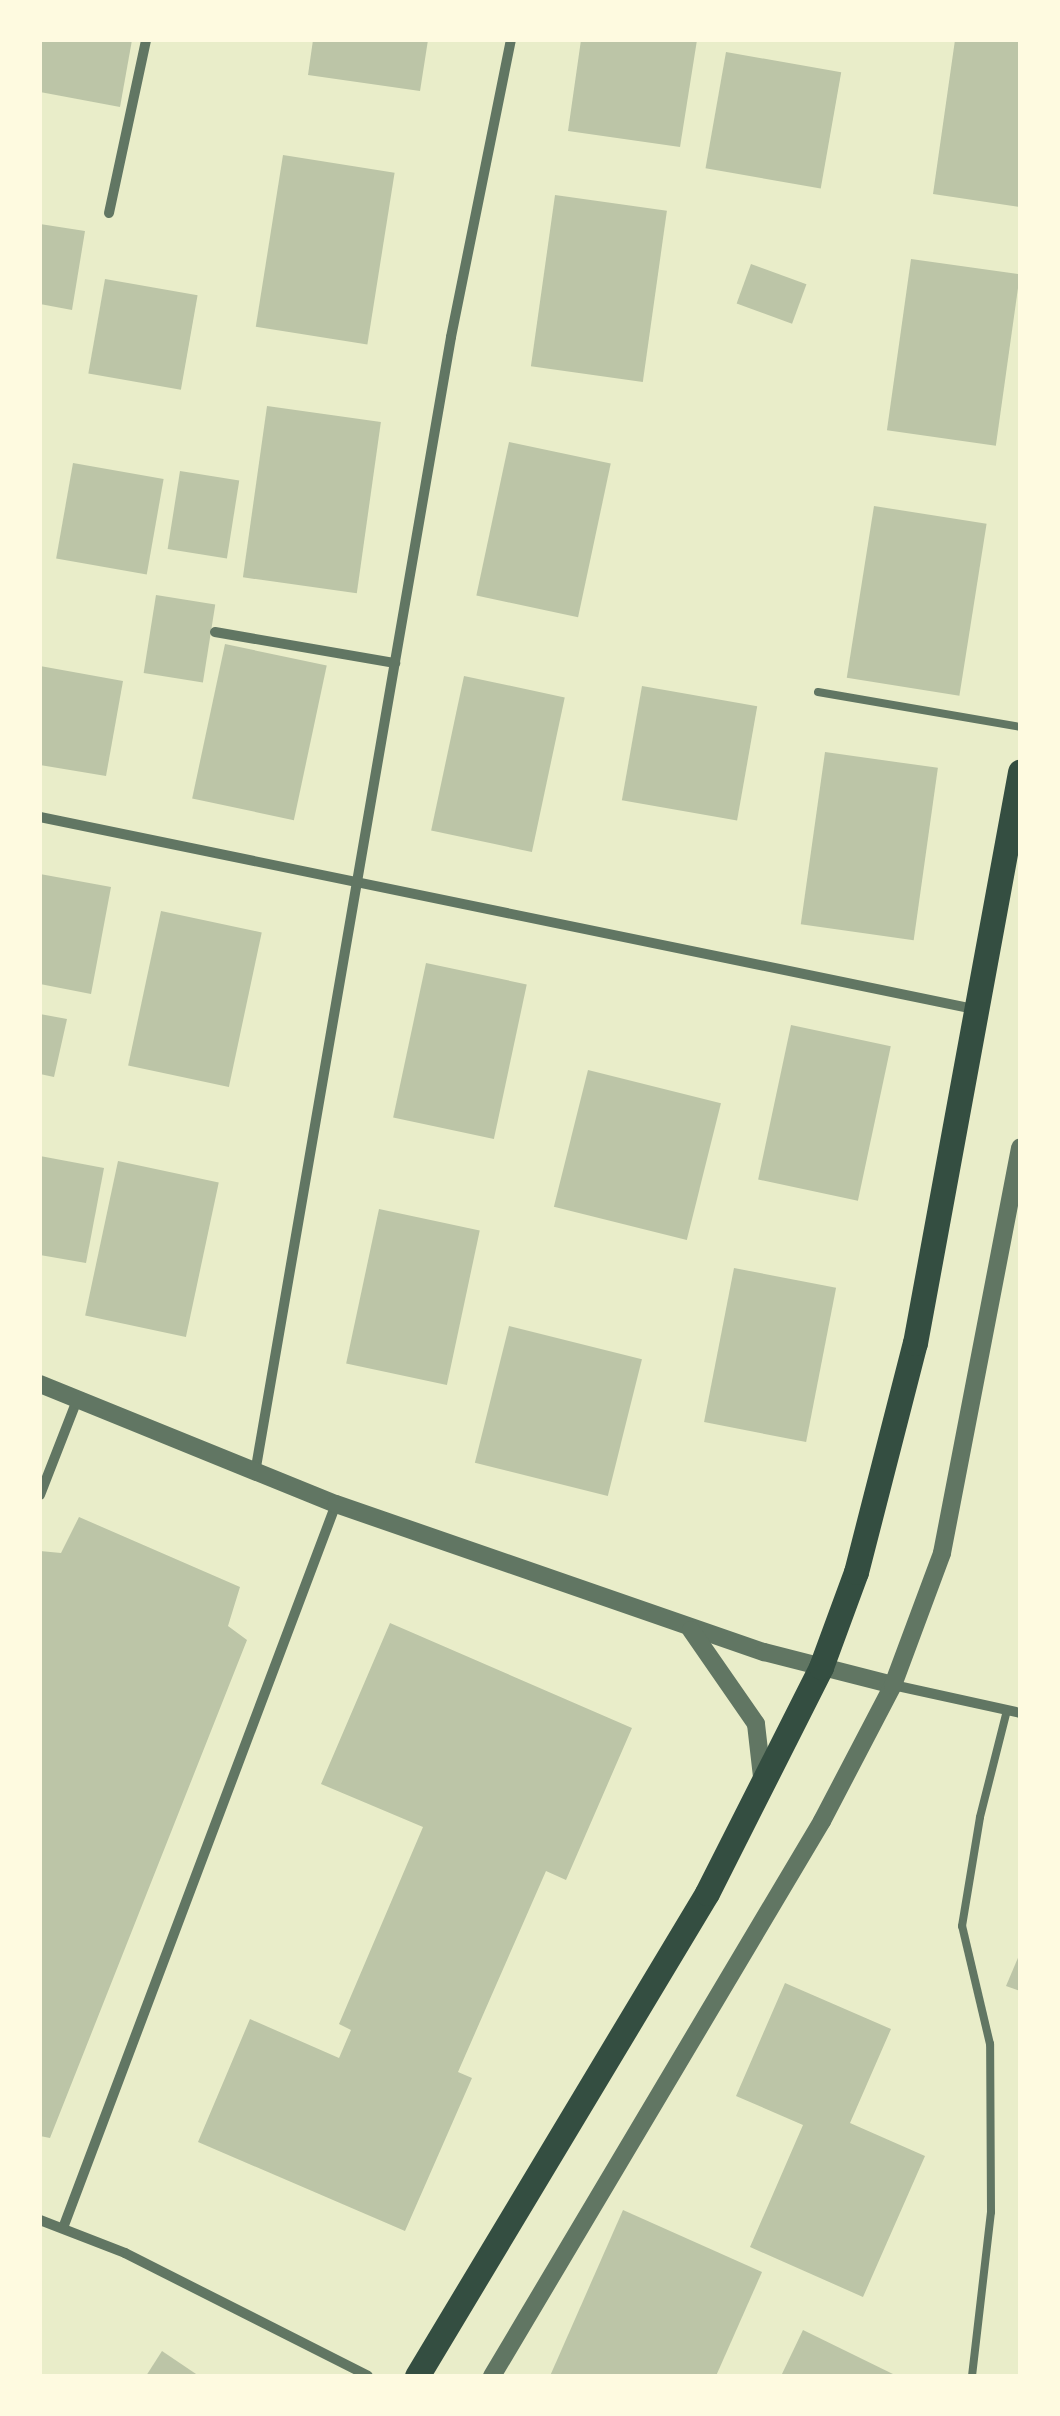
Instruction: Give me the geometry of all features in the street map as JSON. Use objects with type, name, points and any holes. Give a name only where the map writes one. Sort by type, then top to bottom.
[{"type":"main road","points":[[417,2376],[761,1796],[822,1666],[856,1572],[915,1344],[980,1010],[1020,772]]},
{"type":"street","points":[[109,212],[146,40]]},
{"type":"street","points":[[255,1474],[395,663],[511,40]]},
{"type":"street","points":[[215,632],[395,663]]},
{"type":"street","points":[[40,817],[358,886],[980,1010]]},
{"type":"street","points":[[492,2376],[822,1821],[892,1685],[942,1553],[1020,1147]]},
{"type":"street","points":[[40,1384],[255,1474],[687,1626],[892,1685],[1020,1713]]},
{"type":"street","points":[[40,1495],[77,1400]]},
{"type":"street","points":[[63,2228],[336,1504]]},
{"type":"street","points":[[687,1626],[714,1655],[756,1724],[764,1752],[761,1796]]},
{"type":"street","points":[[40,2220],[368,2376]]},
{"type":"lane","points":[[818,692],[1020,727]]},
{"type":"lane","points":[[972,2376],[992,2212],[990,2044],[962,1926],[980,1817],[1007,1710]]},
{"type":"building","points":[[40,40],[132,40],[120,107],[40,92]]},
{"type":"building","points":[[313,40],[428,40],[420,91],[308,75]]},
{"type":"building","points":[[581,40],[697,40],[680,147],[568,131]]},
{"type":"building","points":[[955,40],[1020,40],[1020,207],[933,194]]},
{"type":"building","points":[[726,52],[841,72],[821,189],[706,168]]},
{"type":"building","points":[[283,155],[395,173],[367,345],[256,327]]},
{"type":"building","points":[[555,195],[667,211],[643,382],[531,366]]},
{"type":"building","points":[[40,224],[85,231],[72,310],[40,304]]},
{"type":"building","points":[[911,259],[1020,274],[996,446],[887,430]]},
{"type":"building","points":[[751,264],[806,284],[792,324],[737,303]]},
{"type":"building","points":[[105,279],[198,295],[181,390],[88,374]]},
{"type":"building","points":[[267,406],[381,422],[357,593],[243,577]]},
{"type":"building","points":[[509,442],[611,464],[578,617],[476,596]]},
{"type":"building","points":[[73,463],[164,479],[147,575],[56,559]]},
{"type":"building","points":[[180,471],[239,480],[227,558],[168,549]]},
{"type":"building","points":[[874,506],[987,524],[959,696],[847,678]]},
{"type":"building","points":[[156,595],[215,604],[203,682],[144,673]]},
{"type":"building","points":[[225,644],[327,666],[294,820],[192,799]]},
{"type":"building","points":[[40,666],[123,681],[106,776],[40,765]]},
{"type":"building","points":[[464,676],[565,697],[532,852],[431,831]]},
{"type":"building","points":[[642,686],[757,706],[737,821],[622,800]]},
{"type":"building","points":[[825,752],[938,768],[914,940],[801,924]]},
{"type":"building","points":[[40,874],[111,887],[91,994],[40,984]]},
{"type":"building","points":[[161,911],[262,932],[229,1087],[128,1066]]},
{"type":"building","points":[[426,963],[527,984],[494,1139],[393,1118]]},
{"type":"building","points":[[40,1014],[67,1019],[54,1077],[40,1074]]},
{"type":"building","points":[[791,1025],[891,1046],[858,1201],[758,1180]]},
{"type":"building","points":[[588,1070],[721,1103],[687,1240],[554,1207]]},
{"type":"building","points":[[40,1156],[104,1168],[86,1263],[40,1255]]},
{"type":"building","points":[[118,1161],[219,1182],[186,1337],[85,1316]]},
{"type":"building","points":[[379,1209],[480,1230],[447,1385],[346,1364]]},
{"type":"building","points":[[734,1268],[836,1288],[806,1442],[704,1422]]},
{"type":"building","points":[[509,1326],[642,1359],[608,1496],[475,1463]]},
{"type":"building","points":[[79,1517],[240,1587],[228,1626],[247,1640],[50,2138],[40,2136],[40,1551],[61,1553]]},
{"type":"building","points":[[390,1623],[632,1728],[566,1880],[546,1871],[458,2072],[472,2078],[405,2231],[198,2142],[250,2019],[339,2058],[351,2030],[339,2024],[423,1827],[321,1784]]},
{"type":"building","points":[[1020,1953],[1020,1991],[1006,1986]]},
{"type":"building","points":[[785,1983],[891,2029],[850,2123],[925,2156],[863,2297],[750,2247],[803,2125],[736,2096]]},
{"type":"building","points":[[623,2210],[762,2272],[716,2376],[550,2376]]},
{"type":"building","points":[[803,2330],[897,2376],[781,2376]]},
{"type":"building","points":[[162,2351],[199,2376],[146,2376]]}]
